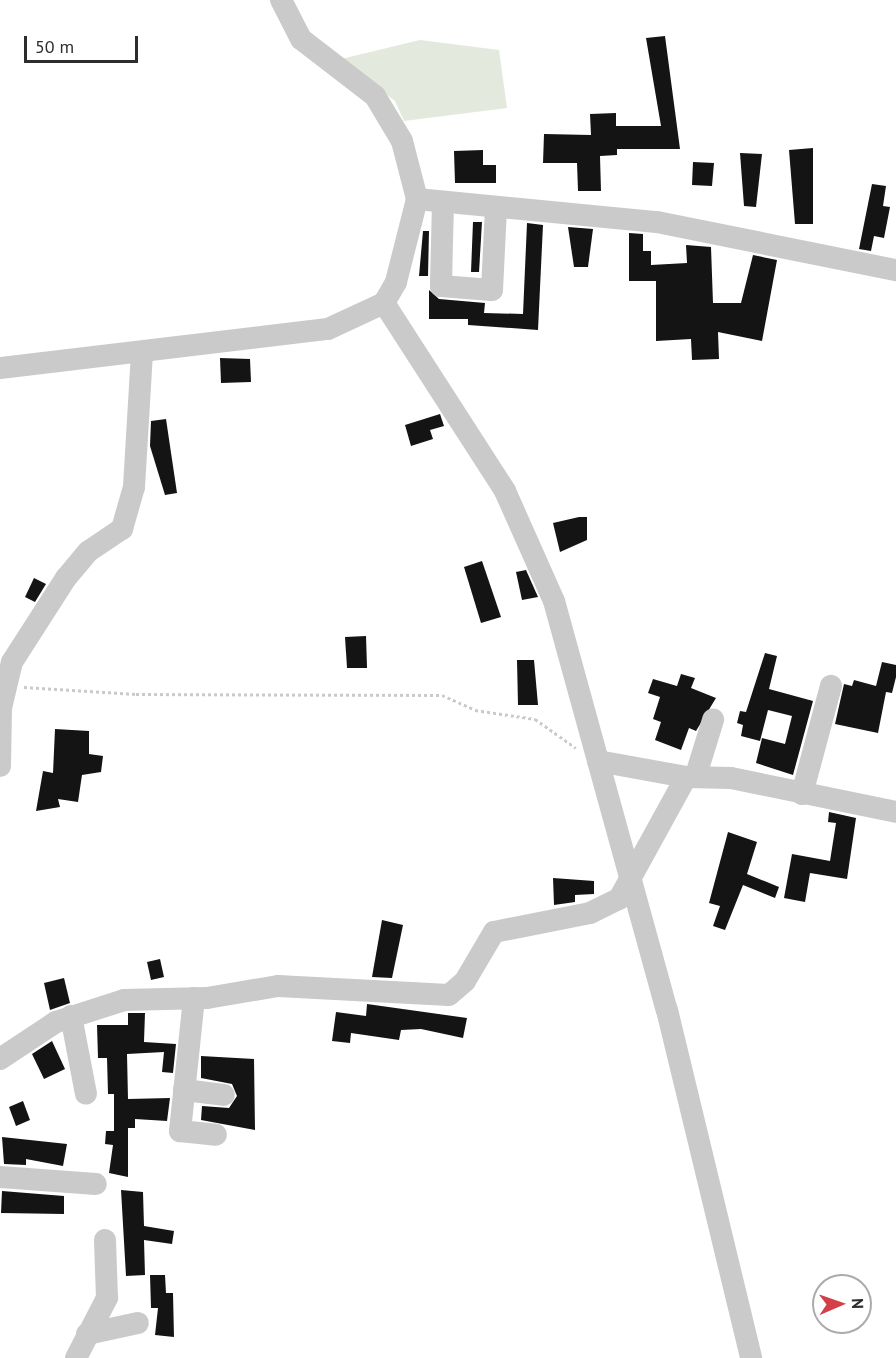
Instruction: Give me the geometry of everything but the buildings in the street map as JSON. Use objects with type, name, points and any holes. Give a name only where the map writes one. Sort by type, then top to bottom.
[{"type":"street","points":[[0,368],[328,329],[384,303],[396,282],[417,199],[402,141],[386,108],[301,39],[281,0]]},
{"type":"street","points":[[417,199],[657,222],[896,270]]},
{"type":"street","points":[[443,202],[441,286],[492,290],[496,207]]},
{"type":"street","points":[[384,303],[505,491],[539,560],[631,874],[748,1328],[751,1358]]},
{"type":"street","points":[[0,766],[6,685],[12,662],[66,578],[89,552],[122,529],[134,487],[142,352]]},
{"type":"street","points":[[802,794],[831,686]]},
{"type":"street","points":[[0,1059],[71,1016],[124,999],[194,998],[278,986],[449,995],[465,981],[494,932],[607,906],[620,898],[631,874],[691,776],[713,720]]},
{"type":"street","points":[[597,755],[691,776],[896,812]]},
{"type":"street","points":[[194,998],[180,1131],[216,1135]]},
{"type":"street","points":[[71,1016],[86,1094]]},
{"type":"street","points":[[184,1090],[224,1095]]},
{"type":"street","points":[[0,1177],[96,1184]]},
{"type":"street","points":[[76,1358],[107,1298],[105,1240]]},
{"type":"street","points":[[87,1334],[138,1323]]},
{"type":"path","points":[[6,685],[136,694],[442,695],[475,710],[535,719],[573,746],[597,755]]},
{"type":"shaded area","points":[[420,40],[499,50],[507,108],[404,121],[395,101],[341,59]]}]
